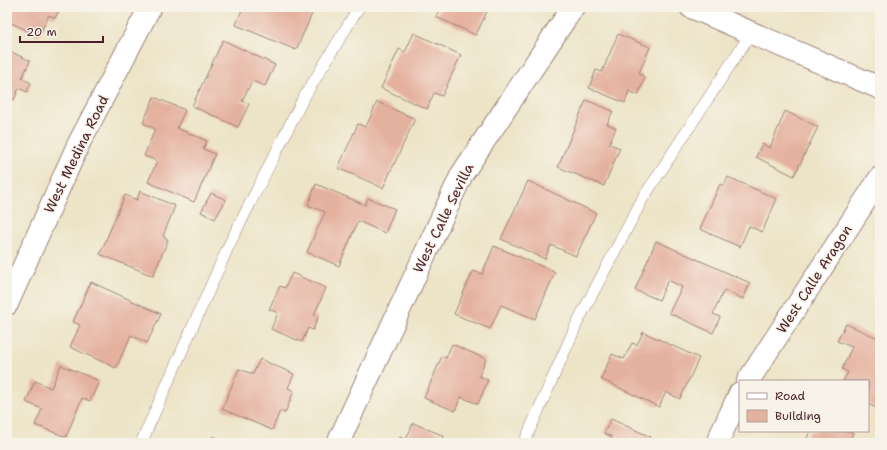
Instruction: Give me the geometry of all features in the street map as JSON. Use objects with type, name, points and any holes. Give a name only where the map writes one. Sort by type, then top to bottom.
[{"type":"street","name":"West Medina Road","points":[[7,304],[78,145],[150,7]]},
{"type":"street","name":"West Calle Sevilla","points":[[338,443],[462,174],[573,7]]},
{"type":"street","points":[[692,7],[880,88]]},
{"type":"street","name":"West Calle Aragon","points":[[749,380],[880,178]]},
{"type":"street","points":[[717,443],[739,395]]},
{"type":"lane","points":[[141,443],[229,245],[303,99],[359,7]]},
{"type":"lane","points":[[524,443],[578,321],[643,198],[751,33]]},
{"type":"building","points":[[13,7],[61,7],[55,18],[49,15],[39,36],[7,21]]},
{"type":"building","points":[[243,7],[315,7],[296,50],[236,25]]},
{"type":"building","points":[[440,7],[489,7],[476,35],[436,17]]},
{"type":"building","points":[[414,33],[461,55],[442,96],[434,93],[427,109],[381,88],[399,49],[405,52]]},
{"type":"building","points":[[618,34],[650,47],[639,73],[645,78],[638,95],[629,91],[625,103],[589,88],[596,70],[602,72]]},
{"type":"building","points":[[223,40],[275,65],[265,86],[252,81],[242,101],[249,104],[238,127],[192,106]]},
{"type":"building","points":[[7,50],[30,61],[22,78],[31,83],[27,92],[19,88],[14,100],[7,97]]},
{"type":"building","points":[[154,97],[185,110],[177,128],[207,141],[203,149],[215,154],[194,202],[148,182],[157,161],[144,156],[155,129],[143,123]]},
{"type":"building","points":[[586,100],[613,111],[607,124],[616,128],[609,144],[620,148],[604,186],[558,167]]},
{"type":"building","points":[[377,102],[415,119],[383,188],[338,168],[358,124],[366,127]]},
{"type":"building","points":[[785,111],[818,127],[794,176],[756,157],[762,144],[770,148]]},
{"type":"building","points":[[728,177],[777,199],[762,232],[749,226],[740,247],[700,229],[720,184],[724,186]]},
{"type":"building","points":[[528,181],[596,213],[576,256],[551,245],[545,259],[501,239]]},
{"type":"building","points":[[316,184],[365,205],[368,198],[395,209],[385,233],[358,221],[339,266],[307,252],[325,212],[308,205]]},
{"type":"building","points":[[140,191],[175,206],[163,236],[168,240],[153,276],[100,254],[125,195],[137,200]]},
{"type":"building","points":[[211,193],[226,200],[215,219],[201,212]]},
{"type":"building","points":[[656,241],[750,283],[743,299],[724,290],[713,314],[720,317],[713,333],[669,313],[682,287],[668,280],[659,300],[635,290]]},
{"type":"building","points":[[494,246],[555,272],[535,319],[501,305],[490,329],[454,314],[473,271],[482,274]]},
{"type":"building","points":[[292,273],[326,288],[314,315],[318,317],[313,330],[308,328],[302,342],[271,329],[278,313],[269,309],[280,286],[285,288]]},
{"type":"building","points":[[91,282],[161,314],[147,343],[131,335],[116,368],[70,347],[80,325],[73,322]]},
{"type":"building","points":[[846,324],[880,339],[880,410],[869,404],[869,380],[844,380],[848,372],[842,369],[852,347],[837,341]]},
{"type":"building","points":[[643,332],[699,358],[680,399],[666,392],[659,407],[601,379],[612,354],[624,359],[632,343],[637,345]]},
{"type":"building","points":[[452,344],[486,359],[479,376],[488,380],[478,404],[461,397],[455,411],[424,398],[442,356],[446,358]]},
{"type":"building","points":[[260,359],[294,374],[288,388],[294,391],[285,413],[280,411],[272,430],[222,409],[239,369],[253,374]]},
{"type":"building","points":[[61,365],[99,381],[90,401],[82,398],[66,437],[35,425],[42,409],[26,402],[35,381],[51,388]]},
{"type":"building","points":[[611,419],[651,437],[648,443],[609,443],[612,437],[604,433]]},
{"type":"building","points":[[413,423],[444,436],[441,443],[398,443],[400,437],[406,440]]},
{"type":"building","points":[[810,432],[853,433],[849,443],[805,443]]},
{"type":"building","points":[[213,436],[228,443],[209,443]]}]
